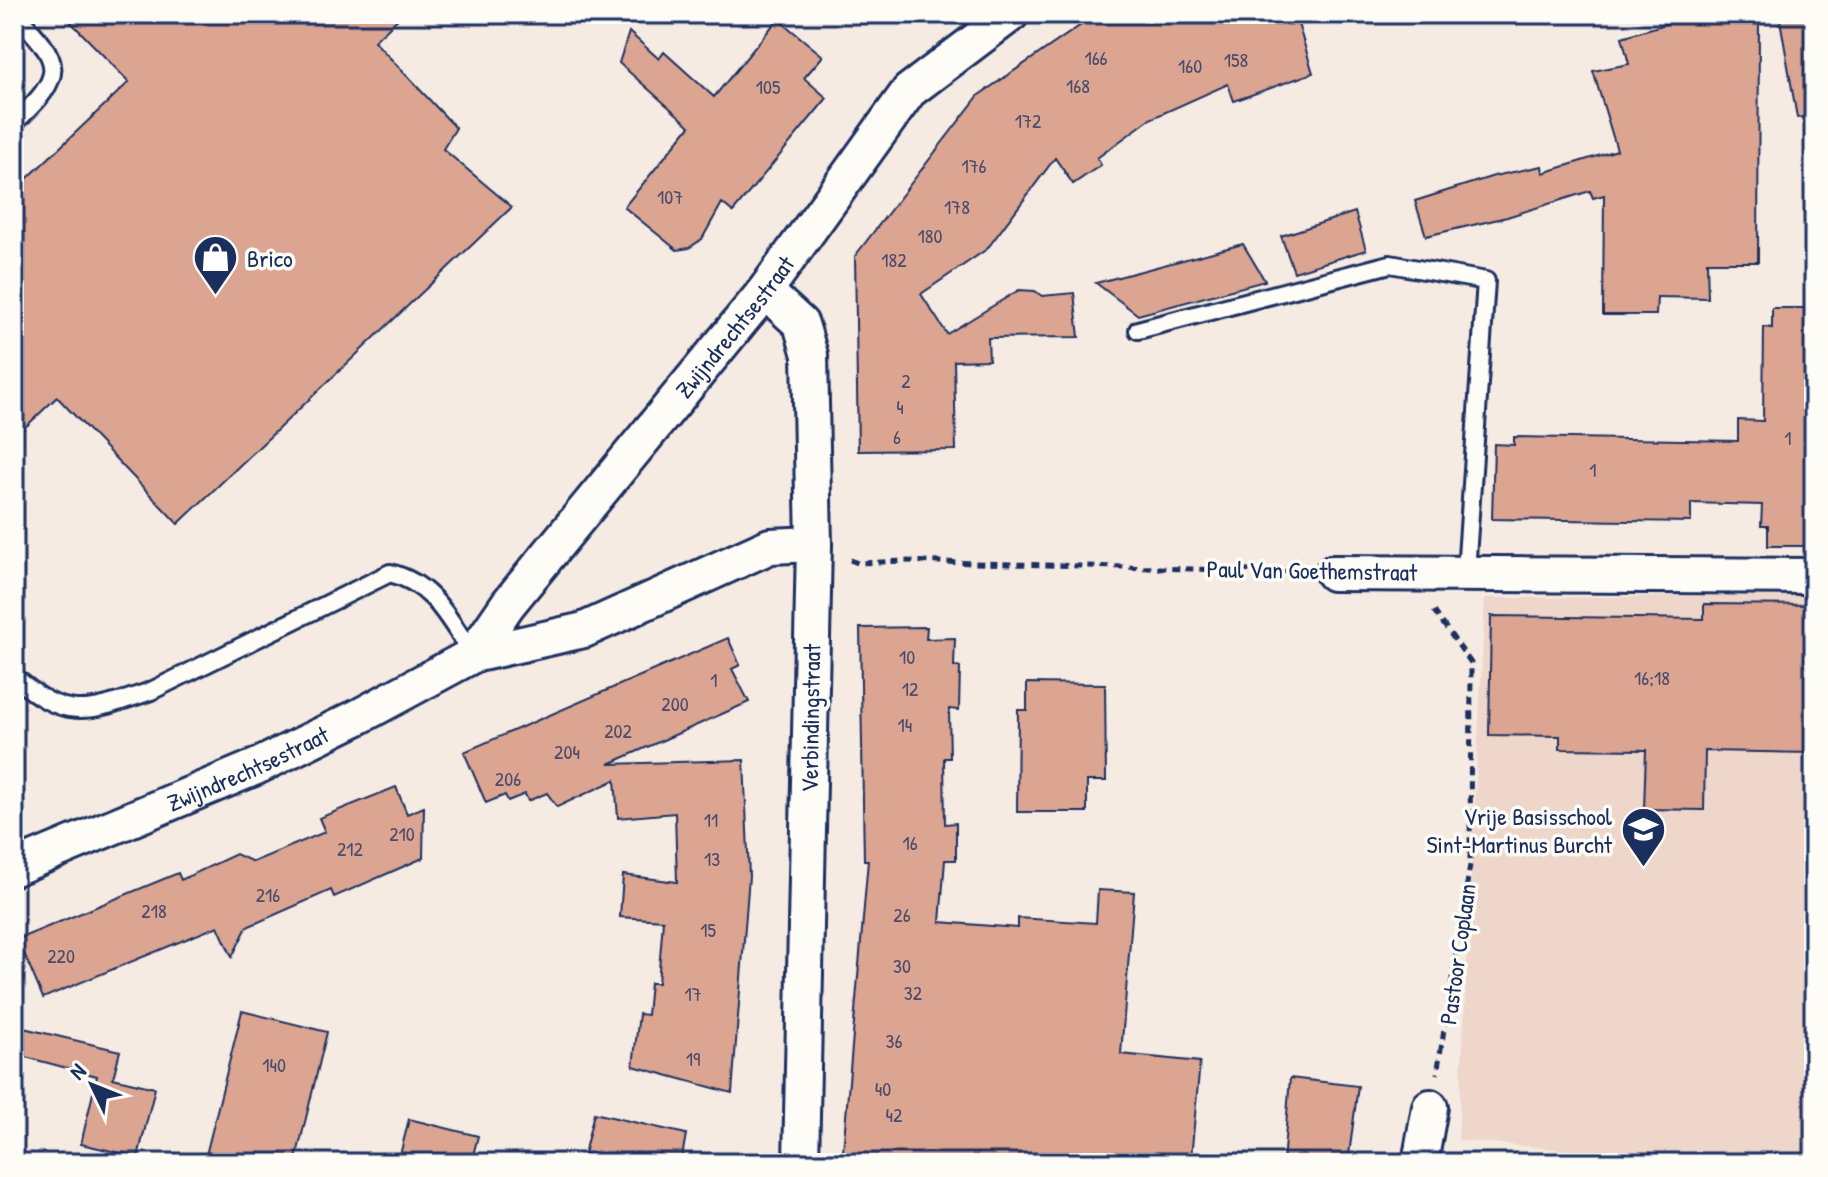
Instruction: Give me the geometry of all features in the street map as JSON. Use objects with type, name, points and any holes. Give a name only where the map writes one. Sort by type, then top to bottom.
[{"type":"street","name":"Zwijndrechtsestraat","points":[[473,655],[508,604],[765,291],[909,91],[1011,14]]},
{"type":"street","name":"Verbindingstraat","points":[[765,291],[801,324],[810,355],[814,544],[801,1163]]},
{"type":"street","name":"Zwijndrechtsestraat","points":[[14,868],[256,767],[473,655],[584,630],[770,546],[814,544]]},
{"type":"street","name":"Paul Van Goethemstraat","points":[[1333,573],[1406,571],[1814,576]]},
{"type":"street","points":[[1420,1163],[1430,1107]]},
{"type":"lane","points":[[14,123],[38,101],[50,81],[53,62],[47,46],[15,14]]},
{"type":"lane","points":[[1138,330],[1390,264],[1486,281],[1466,572]]},
{"type":"lane","points":[[14,676],[33,692],[62,709],[91,710],[151,691],[390,573],[412,579],[432,595],[473,655]]},
{"type":"path","name":"Paul Van Goethemstraat","points":[[814,544],[858,563],[904,561],[1333,573]]},
{"type":"path","name":"Pastoor Coplaan","points":[[1406,571],[1471,663],[1470,865],[1455,976],[1430,1107]]},
{"type":"shaded area","name":"Vrije Basisschool Sint-Martinus Burcht","points":[[1814,595],[1814,1159],[1793,1163],[1703,1163],[1458,1140],[1485,598]]},
{"type":"building","name":"Brico","points":[[63,14],[403,14],[374,41],[456,128],[443,149],[512,207],[178,524],[57,397],[14,438],[14,191],[129,82]]},
{"type":"building","points":[[1097,14],[1295,14],[1313,73],[1234,101],[1228,84],[1150,119],[1097,158],[1101,165],[1073,184],[1055,158],[987,249],[921,294],[947,334],[1019,290],[1035,291],[1042,296],[1074,293],[1079,337],[988,338],[989,360],[954,361],[956,450],[858,451],[855,256],[979,95]]},
{"type":"building","points":[[1699,14],[1759,14],[1758,262],[1707,262],[1708,298],[1657,297],[1656,315],[1603,315],[1604,195],[1593,198],[1590,191],[1507,217],[1426,236],[1415,201],[1494,176],[1542,166],[1543,173],[1617,150],[1593,71],[1629,64],[1622,37]]},
{"type":"building","points":[[1779,14],[1814,14],[1814,116],[1797,118]]},
{"type":"building","points":[[778,19],[823,56],[804,78],[827,98],[733,212],[722,203],[702,239],[689,248],[677,250],[624,207],[690,126],[619,63],[629,32],[659,59],[664,52],[714,97]]},
{"type":"building","points":[[1355,212],[1366,250],[1294,272],[1281,236]]},
{"type":"building","points":[[1243,244],[1265,281],[1138,315],[1096,283]]},
{"type":"building","points":[[1772,308],[1814,308],[1814,546],[1768,546],[1768,526],[1761,526],[1762,505],[1691,503],[1691,522],[1492,519],[1494,444],[1514,445],[1514,437],[1738,441],[1738,420],[1763,421],[1764,327],[1772,328]]},
{"type":"building","points":[[1704,604],[1814,605],[1814,753],[1705,751],[1704,810],[1644,809],[1646,750],[1560,749],[1560,736],[1489,735],[1491,616],[1704,619]]},
{"type":"building","points":[[927,627],[926,639],[955,638],[954,667],[960,667],[959,710],[949,709],[950,758],[944,758],[945,824],[956,823],[956,860],[945,860],[940,922],[1018,928],[1018,918],[1096,923],[1098,890],[1134,892],[1121,1054],[1200,1062],[1191,1158],[1160,1155],[1159,1163],[1006,1163],[932,1158],[931,1163],[842,1163],[868,860],[864,860],[860,628]]},
{"type":"building","points":[[728,638],[740,665],[732,669],[749,702],[609,764],[744,760],[749,876],[732,1093],[633,1066],[639,1014],[647,1015],[650,983],[658,983],[663,920],[620,917],[623,875],[677,882],[675,813],[618,818],[615,780],[557,807],[547,793],[528,801],[525,794],[508,801],[505,795],[486,803],[464,752]]},
{"type":"building","points":[[1027,683],[1105,684],[1106,781],[1087,781],[1087,812],[1017,812],[1018,710],[1027,710]]},
{"type":"building","points":[[396,787],[407,814],[424,807],[423,858],[334,897],[331,890],[247,927],[232,957],[218,926],[43,998],[18,939],[178,873],[181,880],[236,854],[253,862],[325,832],[319,818]]},
{"type":"building","points":[[242,1011],[327,1032],[295,1163],[239,1163],[206,1155]]},
{"type":"building","points":[[15,1026],[120,1051],[113,1078],[155,1088],[138,1157],[81,1144],[97,1076],[14,1054]]},
{"type":"building","points":[[1290,1078],[1358,1086],[1348,1163],[1283,1163]]},
{"type":"building","points":[[594,1113],[686,1134],[681,1163],[584,1154]]},
{"type":"building","points":[[409,1119],[478,1136],[471,1163],[398,1163]]},
{"type":"place","name":"Brico","points":[[216,297]]},
{"type":"place","name":"Vrije Basisschool Sint-Martinus Burcht","points":[[1643,869]]}]
